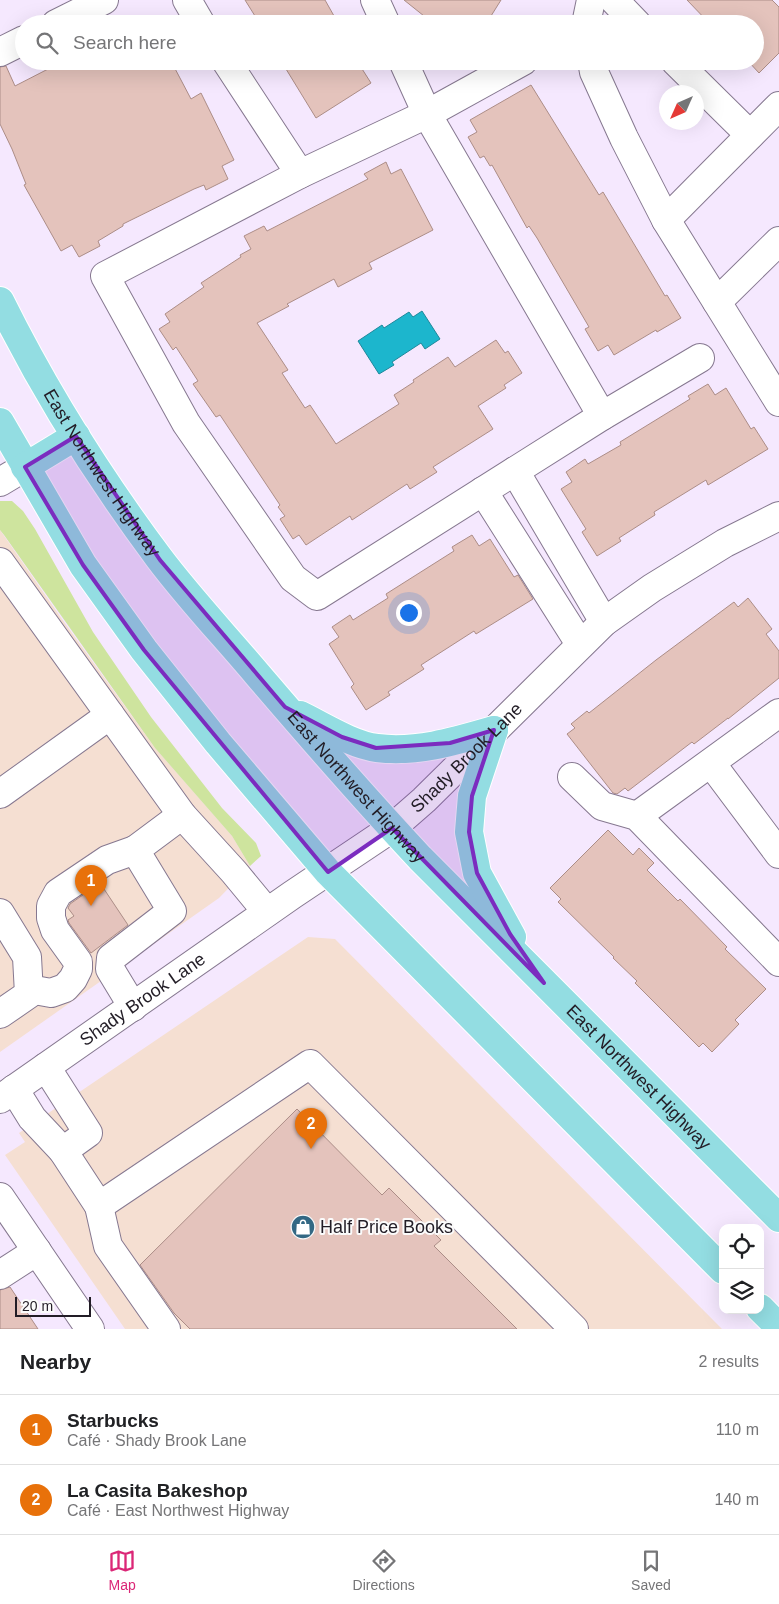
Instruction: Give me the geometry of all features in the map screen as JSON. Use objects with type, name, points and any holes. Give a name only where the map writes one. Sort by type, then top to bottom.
[{"type":"main road","name":"East Northwest Highway","points":[[0,301],[55,401],[114,496],[160,560],[285,708],[392,828],[779,1218]]},
{"type":"main road","points":[[0,422],[82,564],[144,650],[218,743],[328,872],[722,1269]]},
{"type":"main road","points":[[25,467],[76,436]]},
{"type":"main road","points":[[285,708],[342,737],[376,748],[406,749],[450,743],[494,730]]},
{"type":"main road","points":[[494,730],[472,796],[469,832],[477,873],[510,934],[544,983]]},
{"type":"main road","points":[[764,1312],[779,1327]]},
{"type":"street","points":[[74,15],[104,0]]},
{"type":"street","points":[[187,0],[196,15]]},
{"type":"street","points":[[588,15],[591,0]]},
{"type":"street","points":[[614,0],[629,15]]},
{"type":"street","points":[[0,52],[15,44]]},
{"type":"street","points":[[232,70],[300,174]]},
{"type":"street","points":[[407,70],[427,114],[602,416]]},
{"type":"street","points":[[507,70],[427,114],[300,174],[104,276],[186,423],[293,578],[317,596],[602,416],[700,358]]},
{"type":"street","points":[[594,70],[624,138],[666,220],[779,402]]},
{"type":"street","points":[[684,70],[750,136]]},
{"type":"street","points":[[666,220],[779,106]]},
{"type":"street","points":[[717,302],[779,242]]},
{"type":"street","points":[[0,482],[25,467]]},
{"type":"street","points":[[515,471],[604,622]]},
{"type":"street","points":[[483,492],[580,644]]},
{"type":"street","name":"Shady Brook Lane","points":[[7,1094],[392,828],[424,800],[604,622],[652,588],[725,543],[779,516]]},
{"type":"street","points":[[0,562],[182,815],[268,912]]},
{"type":"street","points":[[0,794],[110,716]]},
{"type":"street","points":[[637,816],[710,763],[776,721]]},
{"type":"street","points":[[710,763],[779,854]]},
{"type":"street","points":[[572,777],[602,806],[637,816],[779,962]]},
{"type":"street","points":[[28,988],[51,993],[64,988],[74,979],[78,969],[78,962],[56,930],[51,918],[51,906],[58,893],[107,860],[135,850],[182,815]]},
{"type":"street","points":[[132,1007],[110,969],[111,958],[172,911],[135,850]]},
{"type":"street","points":[[0,913],[27,957],[29,994],[0,1014]]},
{"type":"street","points":[[99,1206],[310,1064],[574,1329]]},
{"type":"street","points":[[46,1067],[88,1134],[63,1151]]},
{"type":"street","points":[[7,1094],[63,1151],[99,1206],[108,1246],[166,1329]]},
{"type":"street","points":[[0,1197],[90,1329]]},
{"type":"street","points":[[0,1275],[36,1250]]},
{"type":"highlighted area","points":[[76,436],[160,560],[285,707],[342,737],[376,748],[450,743],[494,730],[472,796],[469,832],[477,873],[510,934],[544,983],[392,828],[328,872],[144,650],[83,565],[25,467]]},
{"type":"shaded area","points":[[0,530],[155,748],[232,836],[250,866],[219,898],[0,1052]]},
{"type":"shaded area","points":[[308,937],[335,939],[722,1329],[125,1329],[5,1155],[25,1142],[19,1133]]},
{"type":"green space","points":[[0,501],[12,501],[23,511],[93,632],[151,717],[222,808],[256,843],[261,856],[250,866],[232,836],[155,748],[0,530]]},
{"type":"water","points":[[422,311],[440,339],[425,349],[421,343],[392,362],[394,365],[379,374],[358,341],[382,325],[384,328],[409,312],[413,317]]},
{"type":"building","points":[[245,0],[325,0],[333,15],[254,15]]},
{"type":"building","points":[[404,0],[501,0],[492,15],[423,15]]},
{"type":"building","points":[[687,0],[772,0],[779,7],[779,53],[764,68],[764,15],[701,15]]},
{"type":"building","points":[[6,66],[15,86],[46,70],[176,70],[191,99],[201,93],[234,160],[222,166],[228,179],[206,190],[204,185],[194,189],[123,224],[123,226],[98,241],[100,246],[79,257],[72,245],[61,251],[24,185],[26,184],[0,124],[0,67]]},
{"type":"building","points":[[287,70],[363,70],[371,83],[316,118]]},
{"type":"building","points":[[531,85],[599,195],[603,192],[665,296],[667,295],[681,318],[657,332],[656,330],[614,355],[608,345],[598,351],[585,329],[589,327],[537,238],[529,226],[527,228],[492,165],[490,166],[484,156],[480,158],[468,137],[477,132],[470,120]]},
{"type":"building","points":[[386,162],[391,174],[401,169],[433,230],[369,263],[372,269],[338,287],[334,279],[287,304],[289,306],[257,323],[288,370],[282,373],[305,408],[310,405],[336,444],[399,404],[394,395],[448,357],[455,367],[496,340],[505,353],[508,351],[522,373],[504,385],[506,388],[478,406],[493,429],[433,467],[437,472],[410,489],[407,484],[352,520],[350,516],[306,545],[299,535],[293,539],[280,519],[285,516],[278,507],[280,505],[220,415],[216,417],[193,384],[198,381],[176,347],[173,350],[159,329],[170,322],[165,314],[204,287],[201,283],[251,249],[244,236],[264,226],[267,231],[368,179],[364,174]]},
{"type":"building","points":[[708,384],[715,395],[726,388],[751,429],[754,427],[768,449],[708,485],[706,480],[654,512],[655,515],[619,538],[621,541],[597,556],[582,532],[586,529],[561,489],[572,482],[566,472],[585,459],[588,464],[621,445],[620,442],[690,399],[688,396]]},
{"type":"building","points":[[472,535],[479,546],[490,539],[514,577],[518,575],[533,599],[476,634],[474,631],[421,665],[424,669],[388,692],[390,695],[366,710],[351,687],[354,684],[329,644],[339,637],[332,627],[350,615],[353,620],[388,598],[386,594],[454,551],[452,547]]},
{"type":"building","points":[[748,598],[772,629],[766,634],[779,651],[779,678],[728,719],[694,744],[692,742],[628,791],[625,788],[617,794],[613,793],[567,734],[575,728],[571,724],[587,711],[589,713],[734,602],[738,607]]},
{"type":"building","points":[[608,830],[633,855],[639,848],[654,863],[647,870],[678,901],[680,899],[727,947],[725,949],[766,989],[735,1020],[739,1024],[712,1052],[703,1043],[699,1047],[635,983],[637,981],[558,902],[561,899],[550,888]]},
{"type":"building","points":[[100,883],[128,925],[91,953],[69,923],[68,920],[74,916],[68,908],[70,904]]},
{"type":"building","name":"Half Price Books","points":[[297,1109],[382,1195],[389,1188],[441,1240],[434,1246],[517,1329],[190,1329],[174,1313],[140,1265]]},
{"type":"building","points":[[10,1287],[38,1329],[0,1329],[0,1290]]},
{"type":"place","name":"Starbucks","points":[[91,906]]},
{"type":"place","name":"La Casita Bakeshop","points":[[311,1149]]},
{"type":"place","name":"Half Price Books","points":[[303,1227]]}]
